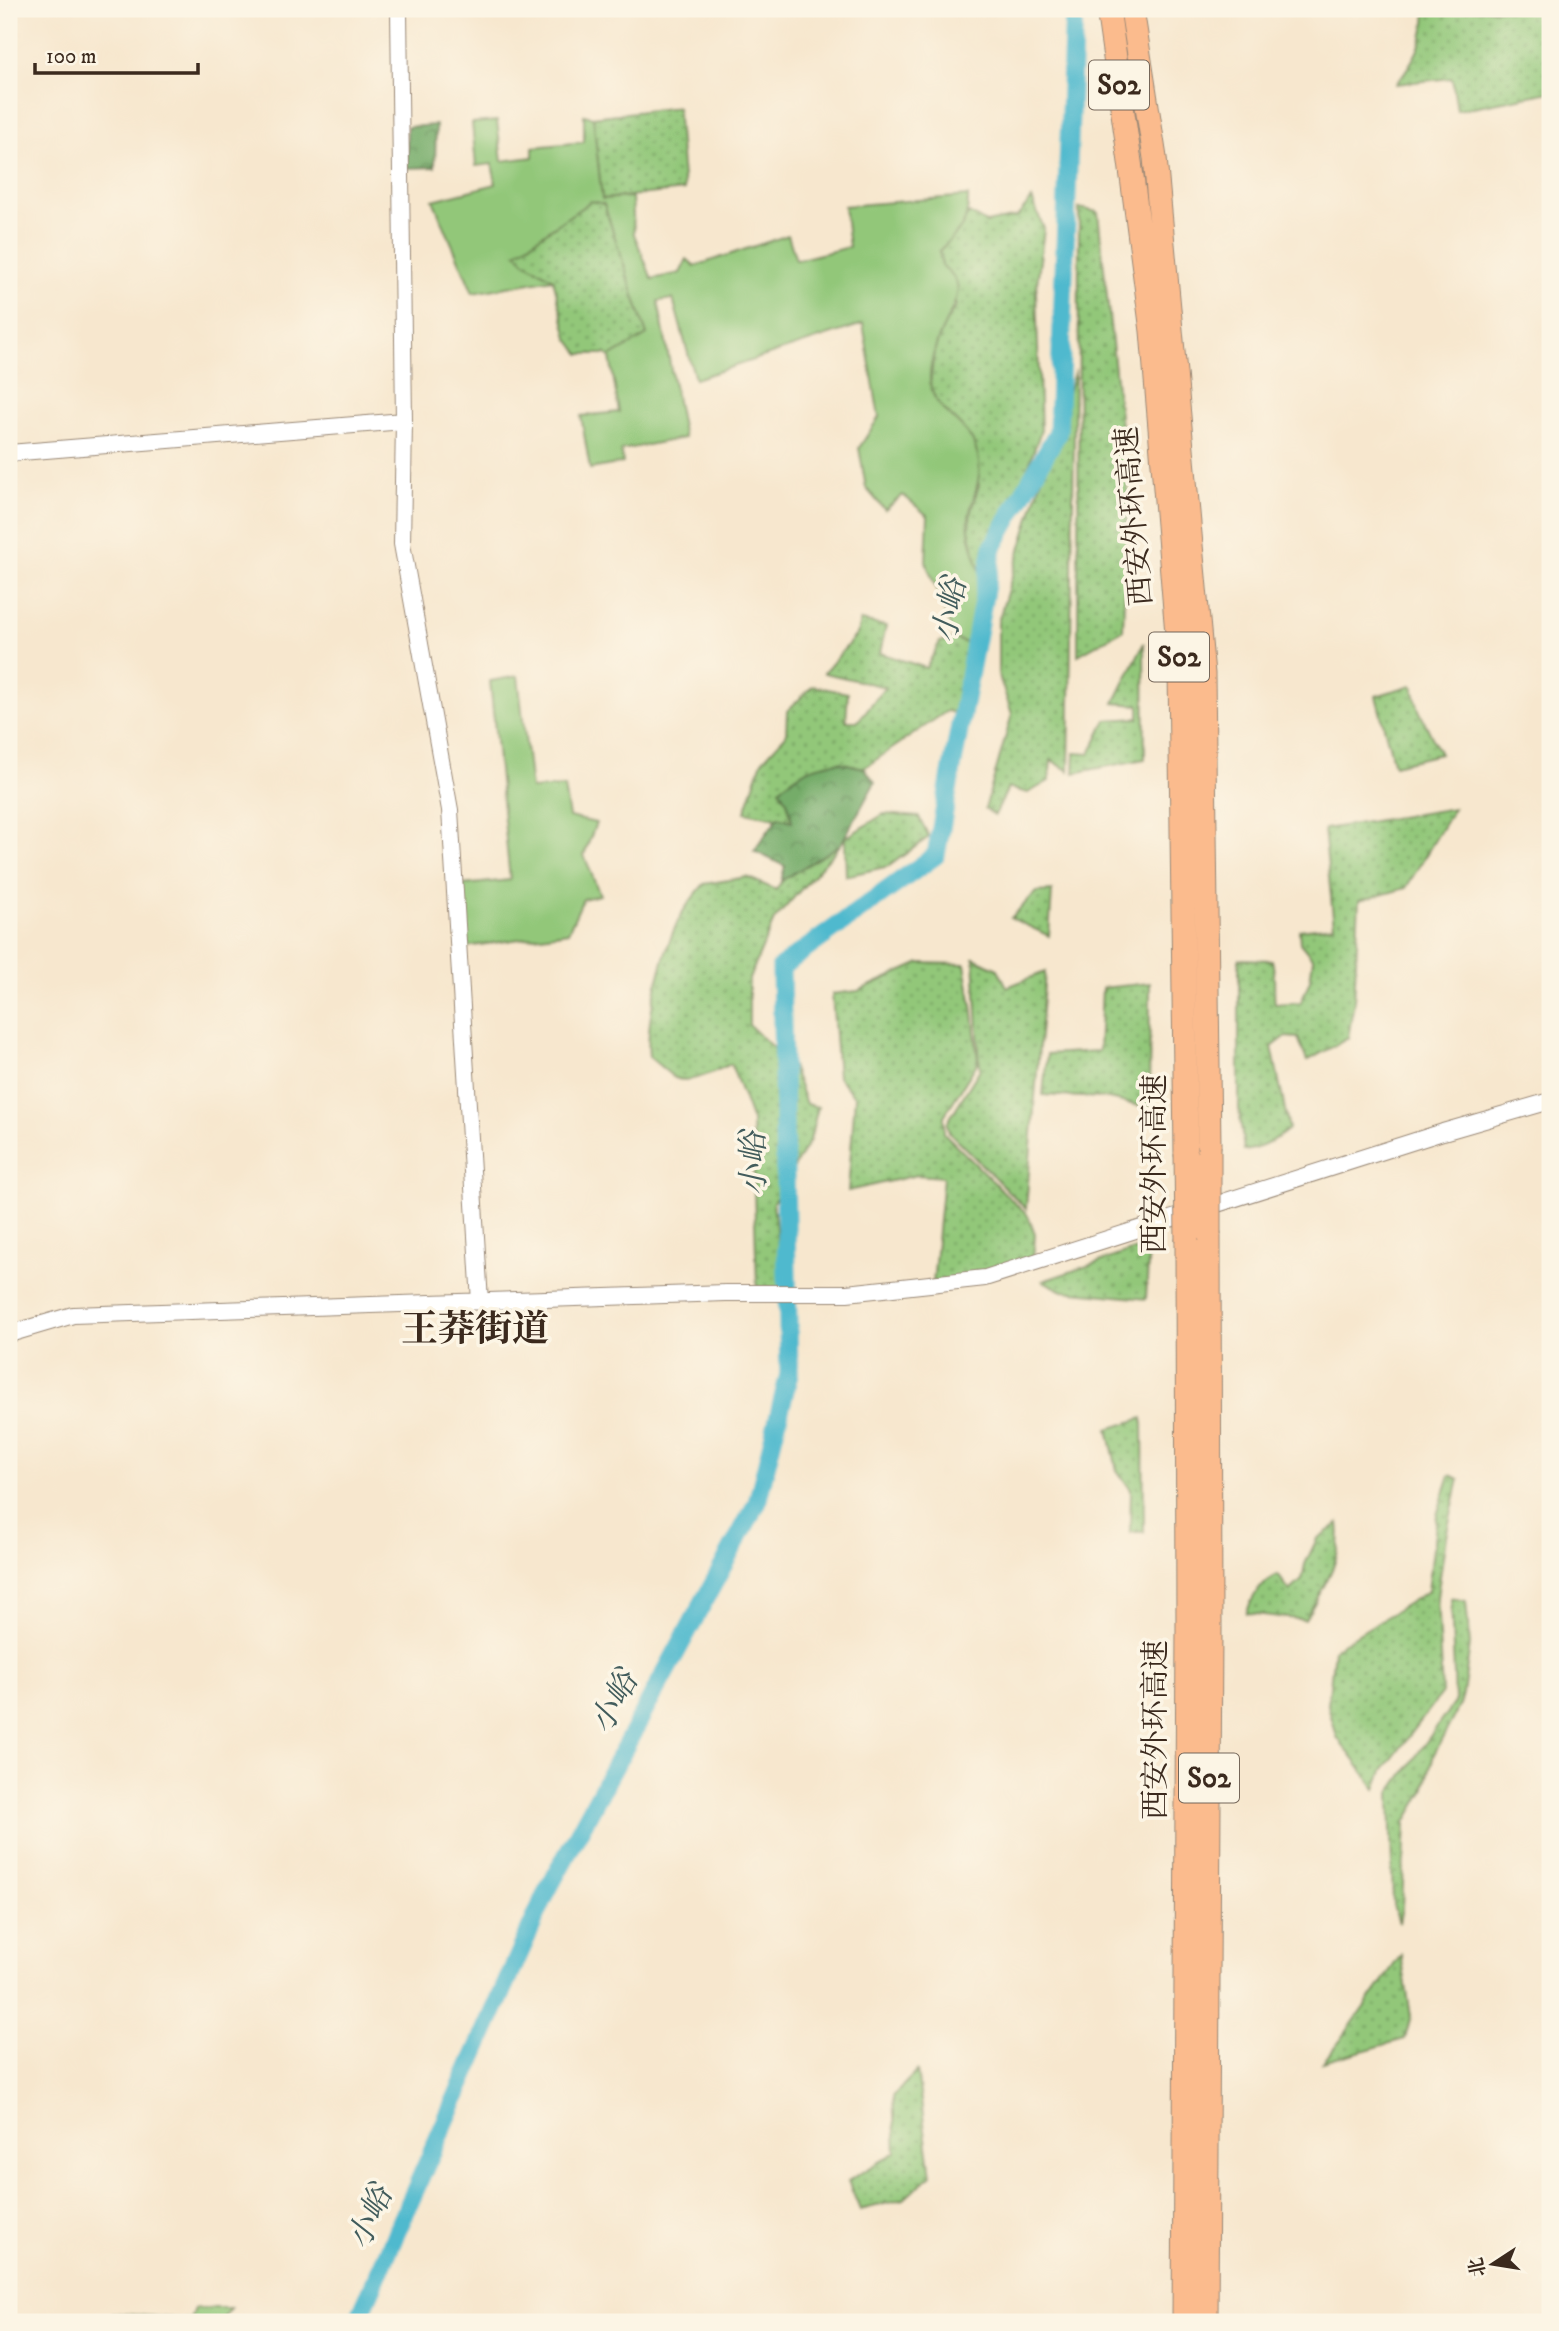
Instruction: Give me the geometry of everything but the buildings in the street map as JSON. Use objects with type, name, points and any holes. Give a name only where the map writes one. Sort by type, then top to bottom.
[{"type":"highway","name":"西安外环高速","points":[[1108,9],[1152,331],[1180,670],[1188,1644],[1184,2322]]},
{"type":"highway","name":"西安外环高速","points":[[1132,9],[1155,158],[1203,674],[1209,1146],[1210,1643],[1206,2322]]},
{"type":"street","points":[[399,9],[404,421],[402,544],[450,810],[480,1302]]},
{"type":"street","points":[[9,453],[404,421]]},
{"type":"street","points":[[9,1334],[73,1315],[726,1293],[847,1293],[985,1278],[1443,1132],[1550,1101]]},
{"type":"green space","points":[[1426,9],[1550,9],[1550,92],[1457,110],[1452,78],[1396,84],[1418,49],[1424,31]]},
{"type":"green space","points":[[677,107],[684,190],[602,199],[593,117]]},
{"type":"green space","points":[[584,115],[593,117],[602,199],[632,197],[634,234],[652,279],[680,273],[687,259],[695,266],[788,235],[796,260],[849,247],[844,206],[968,196],[964,221],[957,233],[939,251],[942,266],[951,273],[958,288],[955,302],[935,348],[930,381],[939,404],[969,435],[978,455],[979,479],[970,510],[969,531],[985,599],[975,646],[955,639],[926,562],[928,516],[903,495],[885,510],[866,488],[859,448],[879,417],[863,324],[695,379],[673,299],[658,301],[684,438],[621,450],[623,463],[590,469],[581,416],[619,412],[610,357],[647,335],[604,204],[591,201],[516,253],[525,262],[553,279],[473,293],[433,200],[496,184],[492,164],[476,166],[472,123],[497,121],[502,161],[533,157],[533,147],[584,142]]},
{"type":"green space","points":[[436,125],[435,167],[407,168],[407,127]]},
{"type":"green space","points":[[1032,199],[1044,229],[1036,292],[1041,430],[984,594],[969,529],[979,485],[961,426],[938,404],[930,386],[934,351],[944,325],[956,306],[939,251],[957,233],[969,213],[986,223],[1017,217]]},
{"type":"green space","points":[[591,201],[604,204],[647,335],[610,357],[606,354],[580,354],[568,338],[553,279],[525,262],[516,253]]},
{"type":"green space","points":[[1079,208],[1098,212],[1128,492],[1123,630],[1078,655]]},
{"type":"green space","points":[[1075,370],[1069,771],[1051,760],[1049,781],[1028,793],[1008,788],[995,815],[985,809],[1012,714],[998,673],[998,622]]},
{"type":"green space","points":[[860,621],[886,626],[880,653],[926,668],[940,642],[955,639],[975,646],[969,691],[970,717],[947,711],[864,768],[839,762],[787,801],[792,821],[745,812],[762,761],[786,735],[787,711],[813,686],[848,693],[846,721],[858,721],[885,687],[824,673],[857,634]]},
{"type":"green space","points":[[1144,643],[1145,759],[1074,773],[1075,753],[1090,754],[1106,720],[1139,718],[1139,705],[1114,703]]},
{"type":"green space","points":[[518,676],[531,789],[564,787],[569,817],[596,823],[584,855],[600,895],[583,899],[568,932],[465,947],[463,885],[510,880],[490,681]]},
{"type":"green space","points":[[1412,685],[1419,710],[1440,754],[1394,765],[1376,696]]},
{"type":"green space","points":[[839,762],[864,768],[875,782],[841,844],[781,881],[785,866],[754,851],[778,817],[792,821],[787,801],[779,789],[806,770]]},
{"type":"green space","points":[[1454,808],[1406,888],[1359,901],[1354,1002],[1348,1038],[1307,1061],[1298,1038],[1285,1037],[1272,1047],[1289,1129],[1268,1143],[1244,1151],[1239,1109],[1239,959],[1272,960],[1275,1004],[1301,1002],[1310,980],[1313,959],[1300,943],[1299,930],[1334,926],[1324,829]]},
{"type":"green space","points":[[884,814],[919,817],[929,837],[889,866],[846,876],[845,838]]},
{"type":"green space","points":[[841,844],[774,920],[749,979],[749,1025],[792,1066],[806,1104],[818,1107],[810,1140],[773,1203],[783,1288],[757,1289],[752,1121],[731,1064],[704,1076],[682,1080],[675,1078],[649,1057],[653,1003],[663,961],[677,924],[704,884],[747,877],[776,890],[796,869]]},
{"type":"green space","points":[[1052,891],[1049,936],[1011,918],[1036,892]]},
{"type":"green space","points":[[974,958],[998,969],[1007,987],[1045,972],[1026,1209],[949,1132],[947,1123],[980,1069]]},
{"type":"green space","points":[[920,963],[965,964],[973,1012],[978,1062],[944,1116],[944,1133],[1028,1216],[1035,1234],[1033,1261],[933,1284],[943,1177],[917,1175],[848,1191],[855,1097],[838,1077],[832,994],[858,991]]},
{"type":"green space","points":[[1150,983],[1149,1108],[1104,1098],[1043,1095],[1047,1054],[1099,1051],[1102,988]]},
{"type":"green space","points":[[1149,1245],[1146,1299],[1063,1291],[1043,1281]]},
{"type":"green space","points":[[1143,1418],[1144,1532],[1130,1532],[1131,1490],[1117,1470],[1108,1429]]},
{"type":"green space","points":[[1450,1475],[1459,1479],[1446,1536],[1437,1597],[1442,1693],[1383,1771],[1376,1789],[1337,1737],[1328,1705],[1334,1649],[1428,1591],[1437,1515]]},
{"type":"green space","points":[[1339,1523],[1340,1537],[1335,1562],[1305,1620],[1246,1613],[1258,1590],[1272,1578],[1278,1575],[1290,1591],[1302,1580],[1305,1564],[1317,1539]]},
{"type":"green space","points":[[1451,1598],[1466,1601],[1470,1645],[1463,1694],[1434,1754],[1424,1791],[1406,1822],[1399,1923],[1393,1905],[1390,1793],[1455,1701]]},
{"type":"green space","points":[[1401,1955],[1411,2016],[1405,2039],[1323,2062],[1340,2041]]},
{"type":"green space","points":[[917,2071],[931,2175],[904,2199],[860,2210],[848,2181],[896,2152],[893,2096]]},
{"type":"green space","points":[[195,2308],[231,2308],[221,2322],[113,2322],[112,2313],[191,2320]]},
{"type":"waterway","name":"小峪","points":[[357,2322],[547,1891],[757,1503],[789,1374],[781,967],[936,855],[993,547],[1058,432],[1074,9]]},
{"type":"district","name":"王莽街道","points":[[475,1330]]}]
